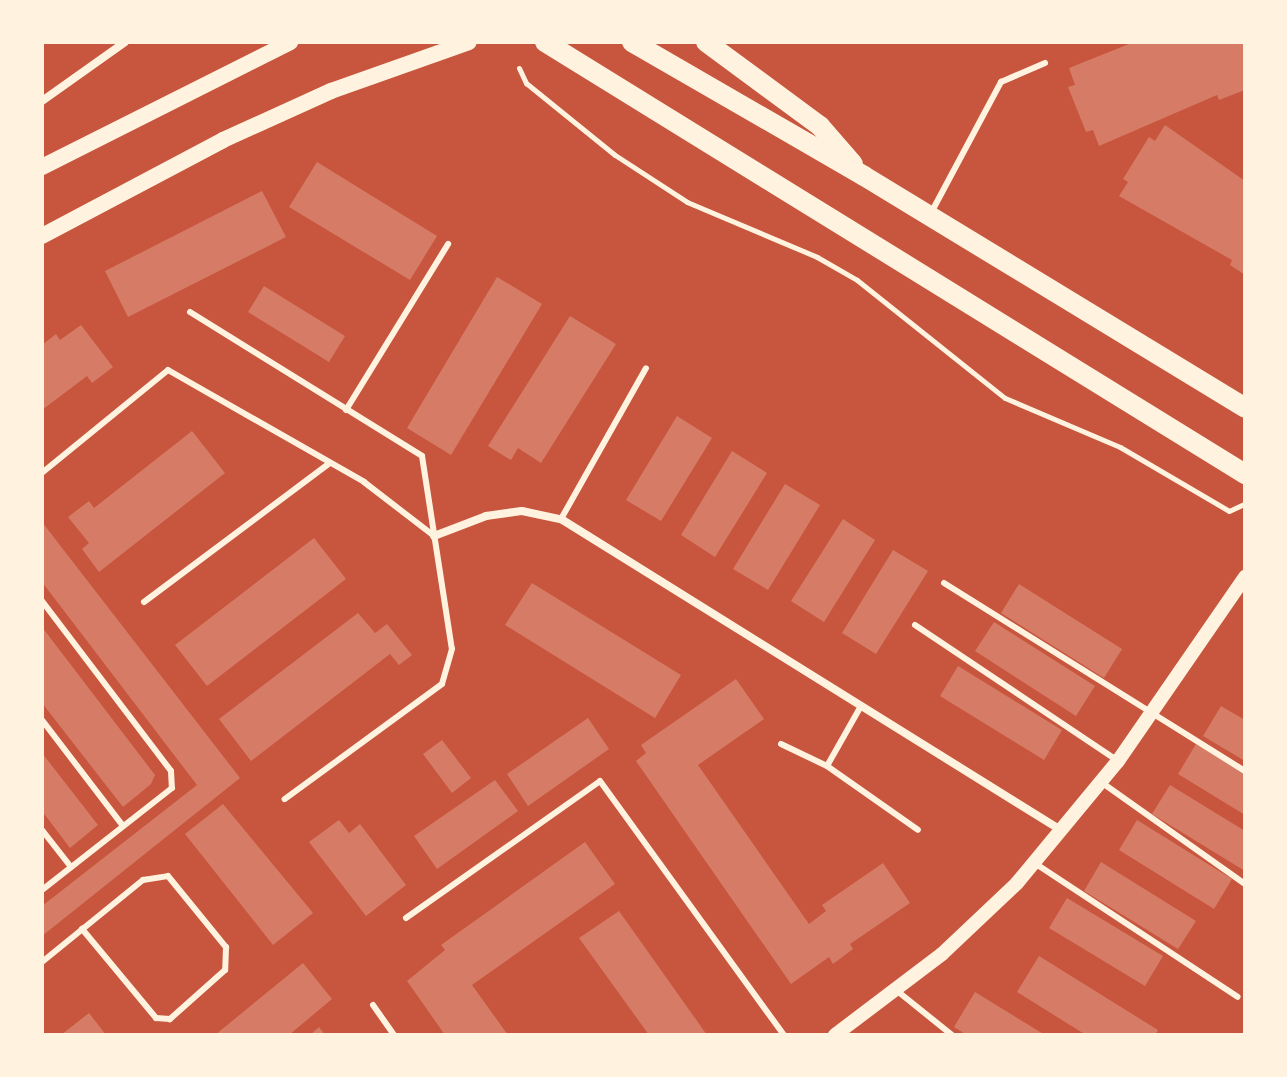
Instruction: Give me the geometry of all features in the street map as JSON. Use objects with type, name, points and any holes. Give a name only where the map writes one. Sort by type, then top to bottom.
[{"type":"main road","points":[[42,167],[290,42]]},
{"type":"main road","points":[[42,236],[223,140],[331,91],[469,42]]},
{"type":"main road","points":[[545,42],[1245,474]]},
{"type":"main road","points":[[632,42],[864,176],[1245,408]]},
{"type":"main road","points":[[706,42],[820,126],[864,176]]},
{"type":"street","points":[[42,101],[125,42]]},
{"type":"street","points":[[434,536],[486,516],[522,511],[561,519],[1059,829]]},
{"type":"street","points":[[835,1035],[942,954],[1033,862],[1118,761],[1245,577]]},
{"type":"lane","points":[[929,216],[1001,82],[1045,63]]},
{"type":"lane","points":[[346,410],[448,244]]},
{"type":"lane","points":[[190,312],[422,456],[452,649],[442,684],[285,799]]},
{"type":"lane","points":[[561,519],[646,368]]},
{"type":"lane","points":[[43,472],[168,370],[330,463],[434,536]]},
{"type":"lane","points":[[144,602],[330,463]]},
{"type":"lane","points":[[944,583],[1245,771]]},
{"type":"lane","points":[[42,601],[171,771],[172,788],[42,890]]},
{"type":"lane","points":[[915,625],[1118,761]]},
{"type":"lane","points":[[827,766],[861,706]]},
{"type":"lane","points":[[42,720],[123,826]]},
{"type":"lane","points":[[781,744],[827,766],[918,830]]},
{"type":"lane","points":[[1099,780],[1245,884]]},
{"type":"lane","points":[[406,918],[600,781],[784,1035]]},
{"type":"lane","points":[[42,830],[71,867]]},
{"type":"lane","points":[[1033,862],[1238,997]]},
{"type":"lane","points":[[42,962],[82,929],[143,880],[168,876],[226,947],[225,970],[170,1019],[156,1018],[82,929]]},
{"type":"lane","points":[[896,990],[952,1035]]},
{"type":"lane","points":[[373,1005],[394,1035]]},
{"type":"path","points":[[519,68],[526,83],[615,155],[687,202],[817,257],[857,280],[1005,398],[1120,447],[1229,511],[1244,504]]},
{"type":"building","points":[[1134,42],[1245,42],[1245,90],[1219,100],[1217,95],[1099,146],[1093,130],[1086,132],[1068,87],[1075,85],[1069,68]]},
{"type":"building","points":[[1165,125],[1245,181],[1245,275],[1230,265],[1232,260],[1119,196],[1128,182],[1123,179],[1149,137],[1155,141]]},
{"type":"building","points":[[317,162],[437,236],[410,280],[289,207]]},
{"type":"building","points":[[262,191],[286,237],[128,317],[105,271]]},
{"type":"building","points":[[497,277],[542,304],[451,455],[407,428]]},
{"type":"building","points":[[264,286],[345,336],[329,362],[248,312]]},
{"type":"building","points":[[570,316],[616,344],[541,463],[518,448],[511,460],[488,446]]},
{"type":"building","points":[[81,325],[113,367],[92,383],[87,376],[42,410],[42,345],[56,334],[60,340]]},
{"type":"building","points":[[677,416],[712,438],[661,521],[626,500]]},
{"type":"building","points":[[192,431],[225,473],[99,572],[82,549],[89,543],[68,517],[89,501],[94,508]]},
{"type":"building","points":[[732,451],[767,473],[715,557],[681,535]]},
{"type":"building","points":[[785,484],[820,505],[768,590],[733,569]]},
{"type":"building","points":[[843,519],[875,540],[824,622],[791,601]]},
{"type":"building","points":[[42,522],[240,778],[42,936],[42,906],[197,785],[42,582]]},
{"type":"building","points":[[314,538],[346,579],[207,686],[175,645]]},
{"type":"building","points":[[893,550],[928,571],[876,654],[842,633]]},
{"type":"building","points":[[532,583],[681,675],[655,718],[505,625]]},
{"type":"building","points":[[1019,584],[1122,649],[1104,678],[1001,613]]},
{"type":"building","points":[[358,613],[375,633],[387,624],[412,655],[399,665],[390,654],[251,761],[219,719]]},
{"type":"building","points":[[994,622],[1095,686],[1076,716],[975,651]]},
{"type":"building","points":[[42,627],[155,775],[151,784],[123,807],[42,703]]},
{"type":"building","points":[[958,666],[1062,730],[1044,760],[940,696]]},
{"type":"building","points":[[736,679],[764,719],[698,765],[809,924],[826,911],[822,905],[883,863],[910,903],[850,944],[853,949],[833,964],[829,957],[791,984],[636,761],[646,753],[641,745]]},
{"type":"building","points":[[1221,706],[1245,720],[1245,761],[1203,736]]},
{"type":"building","points":[[588,718],[609,749],[528,806],[507,774]]},
{"type":"building","points":[[442,740],[471,778],[452,793],[423,754]]},
{"type":"building","points":[[1196,744],[1245,774],[1245,815],[1178,774]]},
{"type":"building","points":[[42,753],[98,825],[70,848],[42,811]]},
{"type":"building","points":[[495,780],[518,811],[437,869],[414,836]]},
{"type":"building","points":[[1170,785],[1245,831],[1245,871],[1152,814]]},
{"type":"building","points":[[223,804],[313,913],[273,945],[185,834]]},
{"type":"building","points":[[339,820],[349,833],[360,824],[406,885],[366,916],[309,842]]},
{"type":"building","points":[[1137,820],[1232,879],[1214,909],[1119,850]]},
{"type":"building","points":[[585,842],[615,884],[472,985],[508,1035],[445,1035],[407,981],[445,950],[441,945]]},
{"type":"building","points":[[1101,862],[1196,921],[1178,949],[1084,891]]},
{"type":"building","points":[[1067,898],[1163,956],[1145,986],[1049,928]]},
{"type":"building","points":[[619,911],[707,1035],[649,1035],[579,938]]},
{"type":"building","points":[[1039,956],[1158,1030],[1155,1035],[1086,1035],[1017,992]]},
{"type":"building","points":[[303,963],[332,999],[289,1035],[215,1035]]},
{"type":"building","points":[[975,992],[1045,1035],[967,1035],[954,1027]]},
{"type":"building","points":[[89,1013],[106,1035],[61,1035]]},
{"type":"building","points":[[319,1027],[325,1035],[310,1035]]}]
